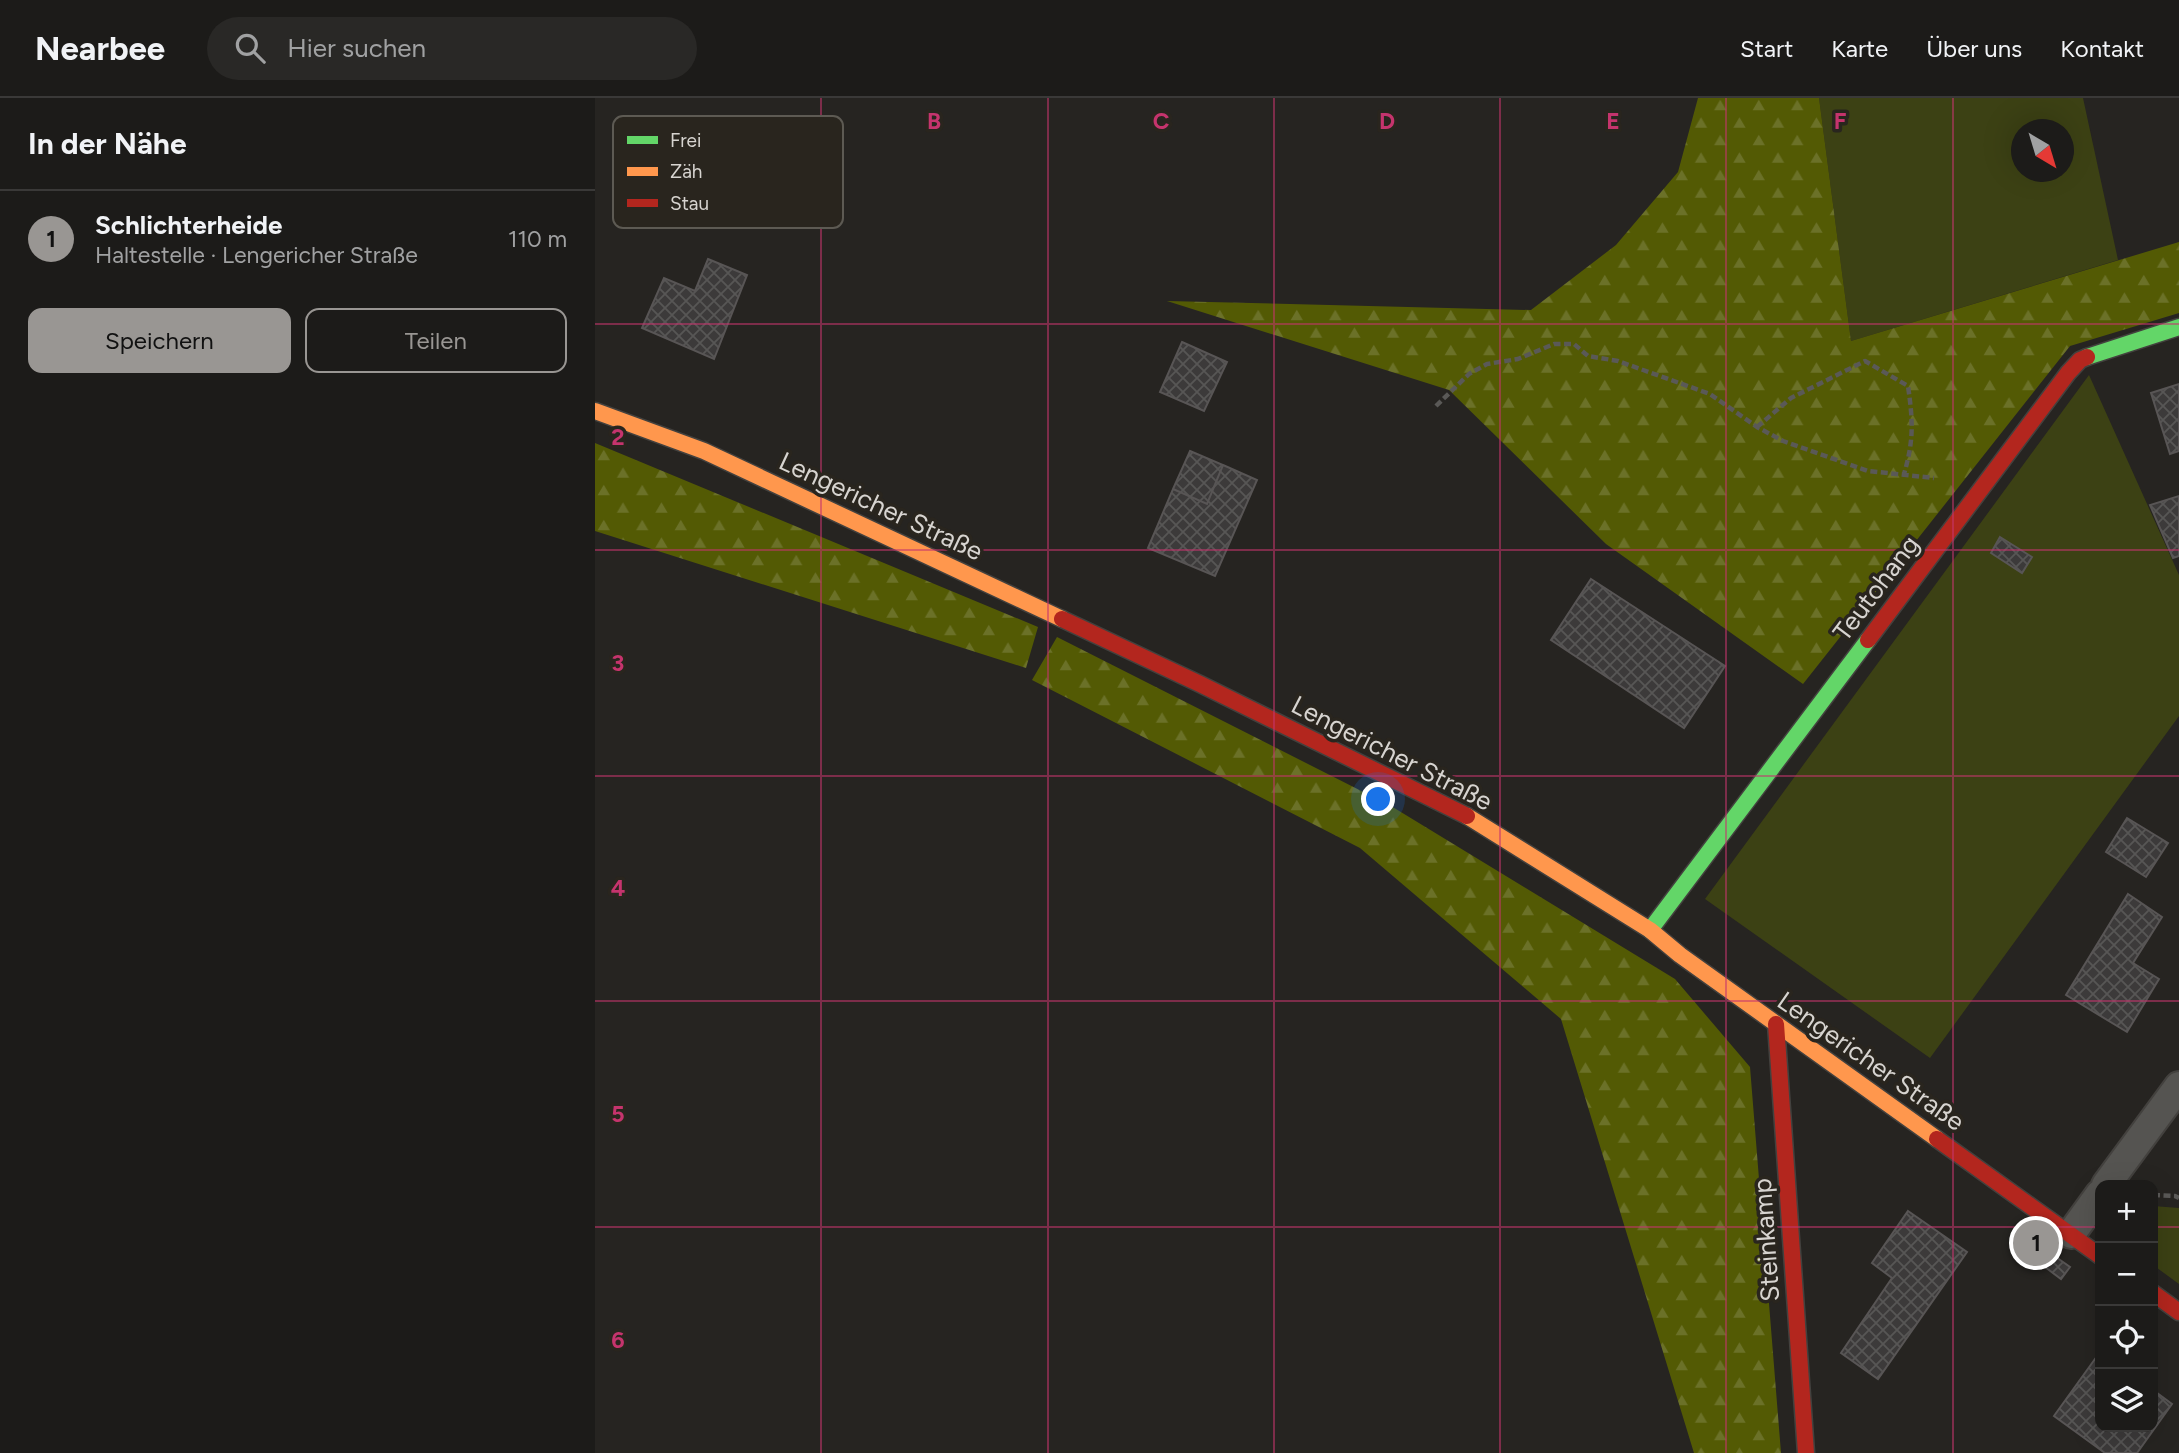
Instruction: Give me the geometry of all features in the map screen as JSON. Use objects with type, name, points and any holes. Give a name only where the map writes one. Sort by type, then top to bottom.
[{"type":"street","name":"Teutohang","points":[[1650,930],[2080,360],[2096,352],[2179,327]]},
{"type":"street","name":"Lengericher Straße","points":[[595,411],[704,451],[1200,684],[1479,822],[1650,930],[1680,955],[2095,1252]]},
{"type":"street","name":"Steinkamp","points":[[1776,1024],[1806,1453]]},
{"type":"street","points":[[2158,1297],[2179,1312]]},
{"type":"lane","points":[[2110,1180],[2179,1086]]},
{"type":"lane","points":[[2071,1234],[2095,1201]]},
{"type":"path","points":[[1436,406],[1469,374],[1487,364],[1518,359],[1554,344],[1574,344],[1588,356],[1618,361],[1710,394],[1757,428],[1868,471],[1987,481]]},
{"type":"path","points":[[1757,428],[1791,398],[1864,361],[1908,386],[1913,445],[1904,474]]},
{"type":"path","points":[[2158,1195],[2179,1198]]},
{"type":"green space","points":[[1698,98],[1819,98],[1851,341],[2179,242],[2179,313],[2070,346],[1803,684],[1606,544],[1449,390],[1167,301],[1531,310],[1616,245],[1678,172]]},
{"type":"green space","points":[[1819,98],[2083,98],[2118,260],[1851,341]]},
{"type":"green space","points":[[2089,375],[2179,575],[2179,716],[1930,1058],[1705,899]]},
{"type":"green space","points":[[595,443],[1038,627],[1026,668],[595,531]]},
{"type":"green space","points":[[1057,637],[1391,806],[1675,979],[1750,1067],[1781,1453],[1694,1453],[1561,1019],[1360,848],[1032,680]]},
{"type":"green space","points":[[2158,1206],[2179,1208],[2179,1284],[2158,1269]]},
{"type":"building","points":[[708,259],[747,275],[714,359],[642,328],[664,278],[695,291]]},
{"type":"building","points":[[1182,342],[1227,362],[1204,411],[1160,392]]},
{"type":"building","points":[[2179,384],[2179,451],[2170,454],[2151,393]]},
{"type":"building","points":[[1190,451],[1223,465],[1207,504],[1173,489]]},
{"type":"building","points":[[1223,465],[1257,480],[1215,576],[1148,548],[1173,489],[1207,504]]},
{"type":"building","points":[[2179,496],[2179,556],[2173,558],[2150,505]]},
{"type":"building","points":[[2000,537],[2032,557],[2022,573],[1991,553]]},
{"type":"building","points":[[1591,579],[1725,666],[1684,728],[1551,640]]},
{"type":"building","points":[[2127,818],[2168,843],[2146,877],[2106,852]]},
{"type":"building","points":[[2128,894],[2162,917],[2133,963],[2159,979],[2127,1032],[2066,995]]},
{"type":"building","points":[[1908,1211],[1967,1252],[1878,1379],[1841,1353],[1892,1278],[1872,1263]]},
{"type":"building","points":[[2046,1250],[2070,1267],[2061,1279],[2037,1261]]},
{"type":"building","points":[[2095,1359],[2095,1432],[2152,1432],[2137,1453],[2105,1453],[2054,1416]]},
{"type":"building","points":[[2158,1394],[2172,1404],[2158,1424]]},
{"type":"traffic: fast","points":[[2087,357],[2179,327]]},
{"type":"traffic: fast","points":[[1650,930],[1868,640]]},
{"type":"traffic: slow","points":[[595,411],[704,451],[1062,619]]},
{"type":"traffic: slow","points":[[1467,816],[1650,930],[1680,955],[1937,1139]]},
{"type":"traffic: jam","points":[[1868,640],[2068,373],[2080,360],[2087,357]]},
{"type":"traffic: jam","points":[[1062,619],[1467,816]]},
{"type":"traffic: jam","points":[[1776,1024],[1806,1453]]},
{"type":"traffic: jam","points":[[1937,1139],[2095,1252]]},
{"type":"traffic: jam","points":[[2158,1297],[2179,1312]]},
{"type":"place","name":"Schlichterheide","points":[[2036,1243]]}]
